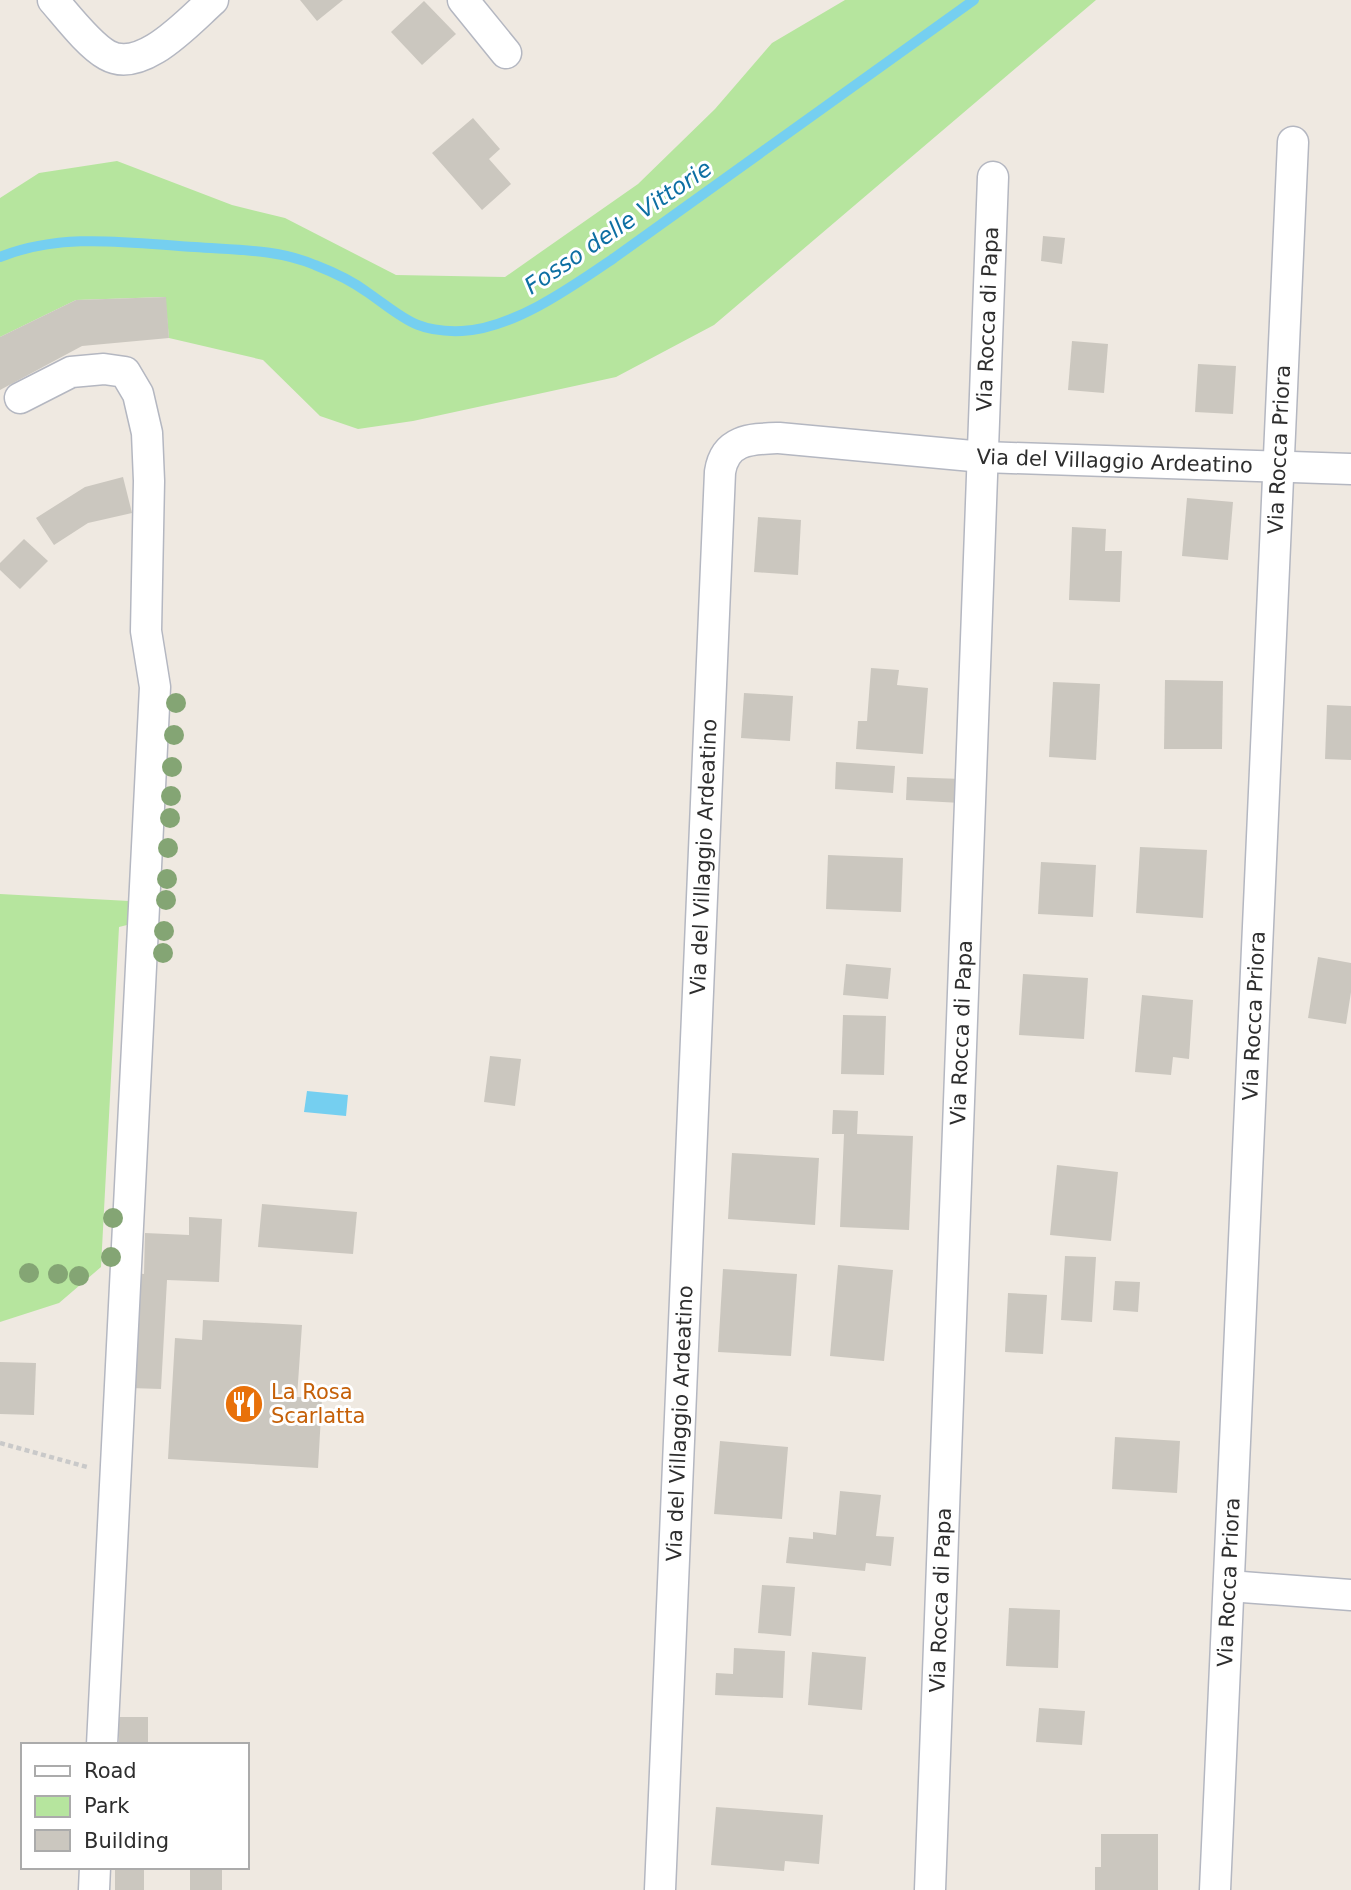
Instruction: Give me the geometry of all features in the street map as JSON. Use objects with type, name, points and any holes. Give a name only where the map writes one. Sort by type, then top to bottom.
[{"type":"street","points":[[53,0],[106,54],[115,59],[126,60],[136,58],[161,45],[214,0]]},
{"type":"street","points":[[463,0],[506,52]]},
{"type":"street","name":"Via Rocca Priora","points":[[1215,1890],[1293,142]]},
{"type":"street","name":"Via Rocca di Papa","points":[[930,1890],[993,177]]},
{"type":"street","points":[[20,398],[71,372],[104,369],[125,372],[138,394],[148,433],[146,631],[155,687],[102,1743]]},
{"type":"street","name":"Via del Villaggio Ardeatino","points":[[660,1890],[675,1495],[722,462],[727,452],[737,444],[779,438],[983,457],[1351,469]]},
{"type":"street","points":[[1229,1586],[1351,1595]]},
{"type":"street","points":[[94,1890],[95,1869]]},
{"type":"path","points":[[0,1443],[115,1474]]},
{"type":"green space","points":[[845,0],[1096,0],[714,325],[616,377],[413,421],[358,429],[320,416],[263,360],[169,338],[165,297],[76,300],[0,337],[0,198],[39,173],[117,161],[232,205],[285,218],[396,275],[505,277],[638,184],[715,109],[772,43]]},
{"type":"green space","points":[[0,894],[129,901],[131,924],[119,927],[101,1267],[59,1303],[0,1322]]},
{"type":"water","points":[[307,1091],[348,1095],[346,1116],[304,1112]]},
{"type":"building","points":[[300,0],[343,0],[317,21]]},
{"type":"building","points":[[424,1],[456,34],[422,65],[391,32]]},
{"type":"building","points":[[473,118],[500,149],[489,159],[511,184],[482,210],[432,153]]},
{"type":"building","points":[[1043,236],[1065,238],[1062,264],[1041,261]]},
{"type":"building","points":[[166,297],[169,338],[82,346],[0,390],[0,337],[76,300]]},
{"type":"building","points":[[1072,341],[1108,344],[1104,393],[1068,390]]},
{"type":"building","points":[[1198,364],[1236,366],[1233,414],[1195,412]]},
{"type":"building","points":[[123,477],[132,513],[88,523],[54,545],[36,518],[85,487]]},
{"type":"building","points":[[1187,498],[1233,502],[1228,560],[1182,556]]},
{"type":"building","points":[[758,517],[801,520],[798,575],[754,572]]},
{"type":"building","points":[[1072,527],[1106,529],[1105,551],[1122,551],[1120,602],[1069,600]]},
{"type":"building","points":[[24,539],[48,561],[20,589],[0,570],[0,563]]},
{"type":"building","points":[[871,668],[899,670],[897,685],[928,688],[923,754],[856,749],[858,721],[867,721]]},
{"type":"building","points":[[1165,680],[1223,681],[1222,749],[1164,749]]},
{"type":"building","points":[[1053,682],[1100,684],[1096,760],[1049,757]]},
{"type":"building","points":[[744,693],[793,696],[790,741],[741,738]]},
{"type":"building","points":[[1327,705],[1351,706],[1351,760],[1325,759]]},
{"type":"building","points":[[836,762],[895,766],[893,793],[835,789]]},
{"type":"building","points":[[907,777],[962,779],[961,803],[906,800]]},
{"type":"building","points":[[1140,847],[1207,850],[1203,918],[1136,913]]},
{"type":"building","points":[[828,855],[903,858],[901,912],[826,909]]},
{"type":"building","points":[[1041,862],[1096,865],[1093,917],[1038,914]]},
{"type":"building","points":[[1318,957],[1351,963],[1351,992],[1346,1024],[1308,1018]]},
{"type":"building","points":[[846,964],[891,968],[888,999],[843,995]]},
{"type":"building","points":[[1023,974],[1088,978],[1084,1039],[1019,1035]]},
{"type":"building","points":[[1142,995],[1193,1000],[1189,1059],[1173,1057],[1171,1075],[1135,1072]]},
{"type":"building","points":[[843,1015],[886,1016],[884,1075],[841,1074]]},
{"type":"building","points":[[490,1056],[521,1059],[515,1106],[484,1102]]},
{"type":"building","points":[[833,1110],[858,1111],[857,1134],[913,1136],[909,1230],[840,1227],[844,1134],[832,1134]]},
{"type":"building","points":[[732,1153],[819,1158],[815,1225],[728,1219]]},
{"type":"building","points":[[1057,1165],[1118,1172],[1111,1241],[1050,1235]]},
{"type":"building","points":[[262,1204],[357,1212],[353,1254],[258,1247]]},
{"type":"building","points":[[189,1217],[222,1219],[219,1282],[167,1280],[161,1389],[130,1388],[136,1273],[144,1274],[145,1233],[189,1235]]},
{"type":"building","points":[[1065,1256],[1096,1257],[1092,1322],[1061,1320]]},
{"type":"building","points":[[838,1265],[893,1270],[884,1361],[830,1356]]},
{"type":"building","points":[[723,1269],[797,1274],[791,1356],[718,1352]]},
{"type":"building","points":[[1115,1281],[1140,1282],[1138,1312],[1113,1310]]},
{"type":"building","points":[[1008,1293],[1047,1295],[1043,1354],[1005,1352]]},
{"type":"building","points":[[203,1320],[302,1325],[297,1397],[322,1398],[318,1468],[168,1459],[175,1338],[202,1340]]},
{"type":"building","points":[[0,1362],[36,1363],[34,1415],[0,1414]]},
{"type":"building","points":[[1115,1437],[1180,1441],[1177,1493],[1112,1489]]},
{"type":"building","points":[[720,1441],[788,1447],[782,1519],[714,1514]]},
{"type":"building","points":[[840,1491],[881,1495],[876,1536],[894,1537],[891,1566],[866,1563],[865,1571],[786,1563],[789,1537],[813,1539],[813,1532],[836,1535]]},
{"type":"building","points":[[762,1585],[795,1587],[791,1636],[758,1633]]},
{"type":"building","points":[[1009,1608],[1060,1610],[1058,1668],[1006,1666]]},
{"type":"building","points":[[734,1648],[785,1651],[783,1698],[715,1695],[716,1673],[733,1674]]},
{"type":"building","points":[[812,1652],[866,1657],[862,1710],[808,1705]]},
{"type":"building","points":[[1039,1708],[1085,1711],[1082,1745],[1036,1742]]},
{"type":"building","points":[[119,1717],[148,1717],[148,1743],[119,1743]]},
{"type":"building","points":[[716,1807],[823,1815],[819,1864],[785,1861],[784,1871],[711,1865]]},
{"type":"building","points":[[1101,1834],[1158,1834],[1158,1890],[1095,1890],[1095,1867],[1101,1867]]},
{"type":"building","points":[[115,1869],[144,1869],[144,1890],[115,1890]]},
{"type":"building","points":[[190,1869],[222,1869],[222,1890],[190,1890]]},
{"type":"waterway","name":"Fosso delle Vittorie","points":[[0,257],[47,244],[96,241],[271,253],[301,260],[335,274],[361,288],[400,316],[421,326],[462,331],[502,323],[542,304],[614,258],[974,0]]},
{"type":"place","name":"La Rosa Scarlatta","points":[[244,1404]]}]
